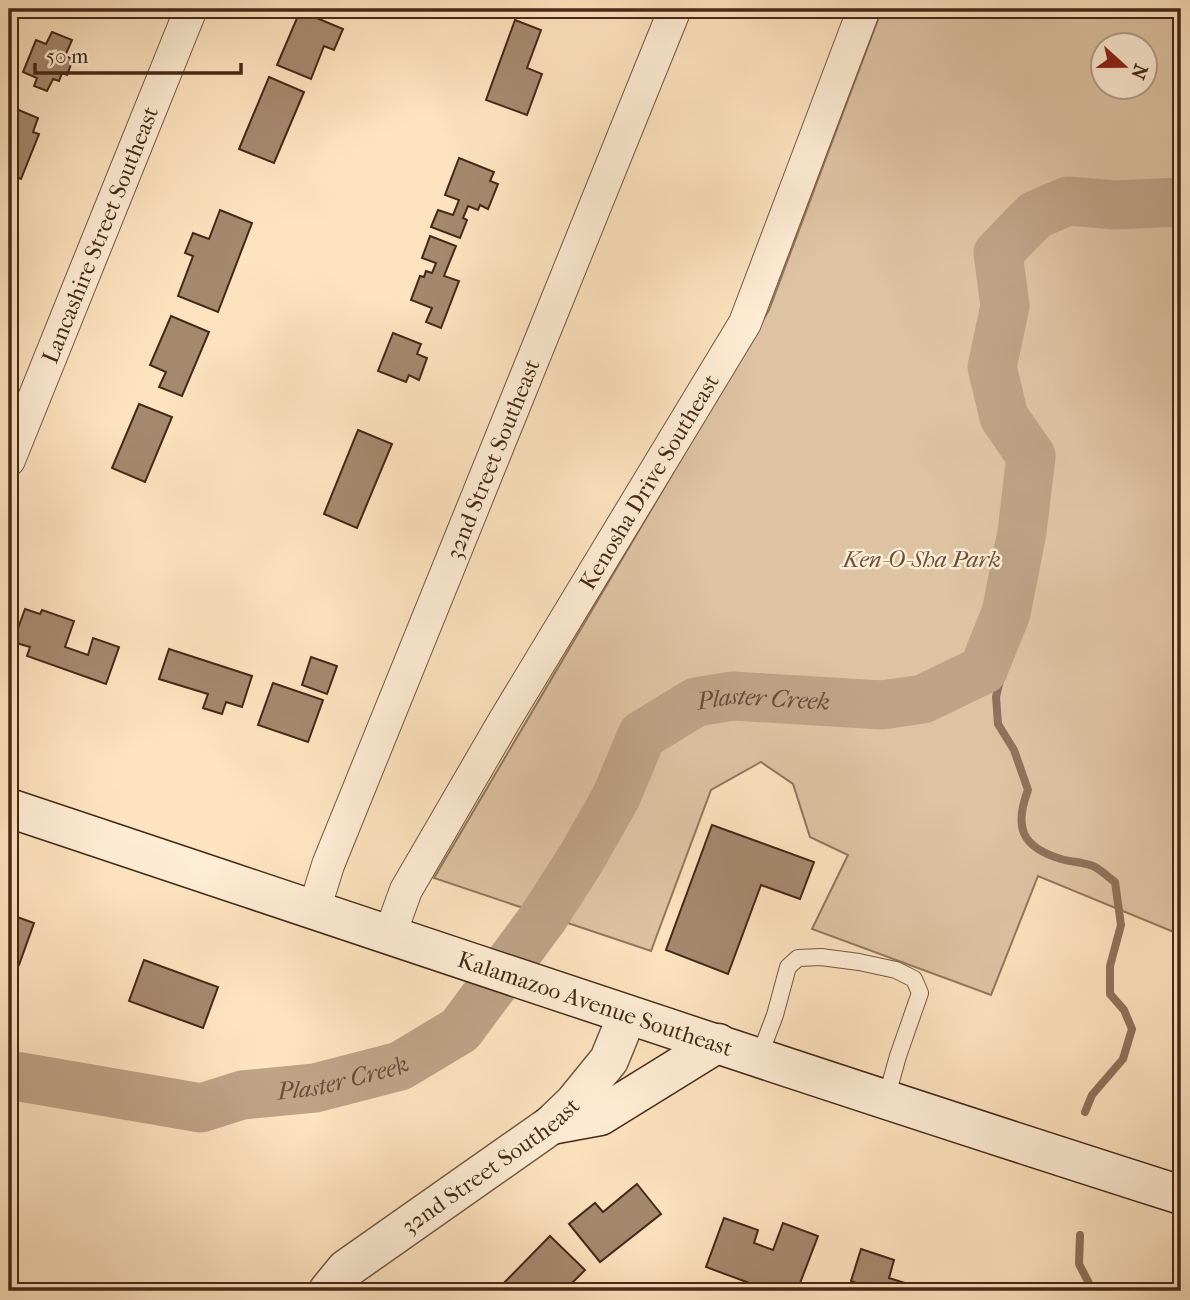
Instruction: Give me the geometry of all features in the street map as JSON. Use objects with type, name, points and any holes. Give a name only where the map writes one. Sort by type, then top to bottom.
[{"type":"main road","name":"Kalamazoo Avenue Southeast","points":[[9,808],[459,957],[627,1016],[718,1043],[1181,1195]]},
{"type":"main road","name":"32nd Street Southeast","points":[[328,1291],[346,1269],[551,1125],[574,1103],[609,1060],[627,1016]]},
{"type":"main road","points":[[551,1125],[600,1116],[718,1043]]},
{"type":"street","name":"Lancashire Street Southeast","points":[[9,460],[191,9]]},
{"type":"street","name":"32nd Street Southeast","points":[[314,910],[328,865],[675,9]]},
{"type":"street","name":"Kenosha Drive Southeast","points":[[390,934],[406,890],[502,723],[745,323],[864,9]]},
{"type":"lane","points":[[759,1057],[775,1015],[788,967],[799,958],[821,957],[896,970],[914,979],[920,993],[886,1099]]},
{"type":"green space","name":"Ken-O-Sha Park","points":[[882,9],[1181,9],[1181,935],[1038,876],[991,995],[812,929],[848,855],[810,837],[793,784],[761,762],[711,790],[651,951],[434,878],[769,310]]},
{"type":"building","points":[[300,11],[343,29],[334,50],[324,46],[311,79],[277,65]]},
{"type":"building","points":[[515,20],[541,30],[527,68],[542,74],[527,115],[486,100]]},
{"type":"building","points":[[52,32],[72,40],[65,56],[73,59],[67,75],[62,73],[59,81],[53,79],[47,91],[34,86],[37,78],[23,72],[36,40],[46,44]]},
{"type":"building","points":[[269,77],[304,92],[274,163],[239,149]]},
{"type":"building","points":[[9,106],[38,118],[33,132],[39,134],[21,179],[9,174]]},
{"type":"building","points":[[459,158],[494,172],[490,181],[498,184],[488,209],[480,205],[478,210],[468,206],[463,218],[467,220],[460,238],[431,227],[438,210],[453,215],[459,200],[445,195]]},
{"type":"building","points":[[220,210],[252,223],[218,312],[178,296],[193,256],[185,253],[193,233],[209,239]]},
{"type":"building","points":[[430,236],[456,246],[444,276],[459,281],[441,328],[426,322],[432,308],[411,300],[420,276],[424,277],[426,271],[432,273],[436,263],[422,258]]},
{"type":"building","points":[[171,316],[209,332],[182,396],[159,387],[166,372],[150,365]]},
{"type":"building","points":[[393,333],[421,344],[417,354],[427,358],[419,380],[409,375],[406,382],[378,371]]},
{"type":"building","points":[[139,404],[172,417],[145,482],[112,468]]},
{"type":"building","points":[[358,430],[392,444],[357,528],[324,514]]},
{"type":"building","points":[[25,609],[40,614],[42,610],[74,621],[65,647],[88,655],[93,638],[119,647],[106,684],[27,656],[30,647],[13,642]]},
{"type":"building","points":[[169,649],[252,676],[242,707],[226,702],[222,714],[203,708],[208,694],[159,679]]},
{"type":"building","points":[[311,657],[337,666],[327,694],[302,685]]},
{"type":"building","points":[[273,683],[323,700],[308,742],[258,725]]},
{"type":"building","points":[[712,825],[814,862],[800,899],[761,885],[728,974],[666,950]]},
{"type":"building","points":[[9,914],[34,923],[19,965],[9,961]]},
{"type":"building","points":[[144,960],[218,987],[203,1028],[129,1001]]},
{"type":"building","points":[[637,1184],[661,1214],[600,1262],[569,1224],[595,1203],[603,1212]]},
{"type":"building","points":[[724,1218],[758,1230],[754,1243],[773,1250],[783,1223],[818,1236],[797,1291],[771,1291],[706,1267]]},
{"type":"building","points":[[550,1236],[585,1270],[564,1291],[496,1291]]},
{"type":"building","points":[[861,1249],[894,1260],[889,1278],[930,1291],[857,1291],[859,1284],[851,1281]]},
{"type":"waterway","name":"Plaster Creek","points":[[9,1075],[201,1108],[242,1095],[315,1088],[400,1066],[460,1030],[543,918],[616,797],[642,735],[696,702],[733,696],[882,705],[923,699],[983,670],[1006,613],[1022,532],[1031,456],[1004,417],[992,367],[1005,306],[998,253],[1035,215],[1068,201],[1115,205],[1181,202]]},
{"type":"waterway","points":[[1006,613],[1002,672],[996,697],[998,724],[1014,750],[1028,790],[1022,815],[1024,834],[1029,842],[1048,854],[1093,866],[1115,882],[1121,925],[1110,966],[1110,994],[1124,1010],[1132,1029],[1123,1059],[1092,1095],[1085,1112]]},
{"type":"waterway","points":[[1080,1235],[1079,1264],[1093,1291]]}]
